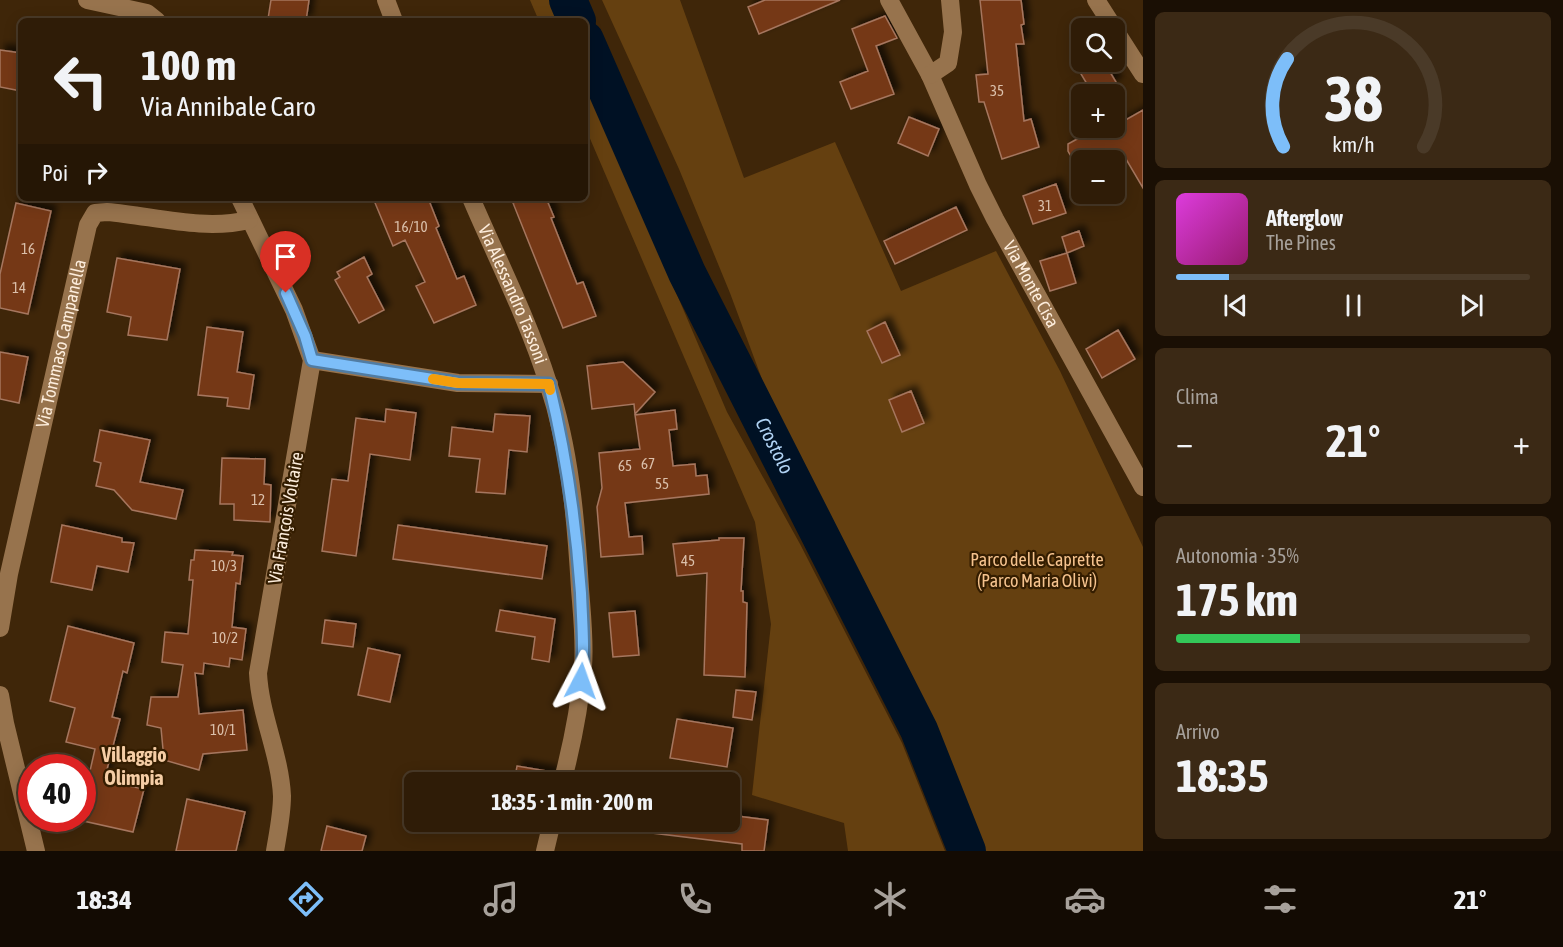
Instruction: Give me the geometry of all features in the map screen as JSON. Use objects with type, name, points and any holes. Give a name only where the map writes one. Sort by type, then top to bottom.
[{"type":"street","points":[[87,0],[147,13],[153,18]]},
{"type":"street","points":[[386,0],[393,18]]},
{"type":"street","name":"Via Monte Cisa","points":[[889,0],[930,75],[995,219],[1143,487]]},
{"type":"street","points":[[930,75],[948,63],[953,32],[950,0]]},
{"type":"street","points":[[1096,0],[1107,18]]},
{"type":"street","points":[[1125,46],[1143,74]]},
{"type":"street","name":"Via François Voltaire","points":[[241,201],[294,310],[312,360],[258,674],[259,689],[282,796],[275,851]]},
{"type":"street","name":"Via Alessandro Tassoni","points":[[472,201],[525,322],[549,384],[566,458],[574,510],[584,640],[579,702],[564,772]]},
{"type":"street","name":"Via Tommaso Campanella","points":[[0,628],[9,574],[88,225],[95,213],[107,212],[210,224],[231,224],[249,220]]},
{"type":"street","points":[[312,360],[458,383],[549,384]]},
{"type":"street","points":[[0,695],[36,851]]},
{"type":"street","points":[[545,851],[550,832]]},
{"type":"green space","points":[[530,0],[551,0],[559,18],[538,18]]},
{"type":"green space","name":"Parco delle Caprette (Parco Maria Olivi)","points":[[602,0],[680,0],[744,178],[835,142],[901,291],[996,251],[1060,371],[1143,547],[1143,851],[978,851],[782,433],[730,293],[679,169]]},
{"type":"green space","points":[[588,86],[727,412],[800,544],[902,743],[945,851],[848,851],[844,823],[752,795],[771,624],[755,522],[588,134]]},
{"type":"building","points":[[271,0],[309,0],[306,18],[268,18]]},
{"type":"building","points":[[765,0],[840,0],[759,34],[748,7]]},
{"type":"building","points":[[980,0],[1021,0],[1024,44],[1016,44],[1024,121],[1031,119],[1039,147],[1002,159],[984,102],[979,102],[976,75],[988,74]]},
{"type":"building","points":[[885,16],[897,38],[876,46],[894,94],[851,109],[840,82],[868,71],[852,29]]},
{"type":"building","points":[[0,50],[18,53],[18,90],[0,87]]},
{"type":"building","points":[[1080,72],[1110,72],[1116,82],[1112,84],[1087,84]]},
{"type":"building","points":[[1143,110],[1143,188],[1125,159],[1125,150],[1071,150],[1071,156],[1068,151],[1068,144],[1079,138],[1125,138],[1125,120]]},
{"type":"building","points":[[909,117],[939,129],[928,156],[898,143]]},
{"type":"building","points":[[1056,184],[1066,213],[1033,224],[1023,196]]},
{"type":"building","points":[[374,201],[429,201],[439,226],[436,228],[457,279],[464,276],[476,305],[434,323],[416,286],[425,282],[405,240],[393,246]]},
{"type":"building","points":[[547,201],[554,217],[551,218],[577,284],[583,282],[596,316],[563,328],[513,203]]},
{"type":"building","points":[[16,203],[51,211],[28,314],[0,308],[0,274]]},
{"type":"building","points":[[956,207],[967,230],[895,264],[884,241]]},
{"type":"building","points":[[1079,231],[1084,246],[1067,253],[1062,237]]},
{"type":"building","points":[[1067,253],[1076,283],[1050,291],[1040,261]]},
{"type":"building","points":[[364,257],[372,274],[367,277],[384,310],[359,323],[335,280],[340,277],[337,272]]},
{"type":"building","points":[[117,258],[180,269],[167,340],[128,335],[131,317],[107,312]]},
{"type":"building","points":[[885,322],[900,355],[882,363],[867,331]]},
{"type":"building","points":[[207,327],[243,332],[237,372],[254,375],[249,409],[227,406],[228,398],[198,395]]},
{"type":"building","points":[[1118,330],[1135,359],[1102,378],[1086,349]]},
{"type":"building","points":[[0,352],[28,357],[19,403],[0,399]]},
{"type":"building","points":[[623,362],[655,392],[635,414],[634,404],[592,409],[587,366]]},
{"type":"building","points":[[911,391],[924,423],[902,432],[889,400]]},
{"type":"building","points":[[386,409],[416,413],[410,460],[370,454],[356,556],[322,551],[332,479],[348,481],[356,418],[385,422]]},
{"type":"building","points":[[675,410],[677,429],[669,430],[673,466],[695,464],[696,476],[707,475],[709,494],[625,503],[629,537],[642,536],[643,554],[601,557],[597,507],[602,488],[599,453],[640,449],[635,415]]},
{"type":"building","points":[[495,414],[530,416],[527,452],[509,450],[505,494],[476,492],[480,459],[449,456],[452,427],[493,432]]},
{"type":"building","points":[[100,430],[150,440],[140,482],[183,490],[176,519],[132,510],[114,490],[96,486],[101,463],[94,461]]},
{"type":"building","points":[[222,458],[265,459],[264,484],[271,485],[270,522],[234,520],[234,504],[220,504]]},
{"type":"building","points":[[62,525],[122,538],[122,542],[134,543],[128,572],[97,566],[92,590],[51,582]]},
{"type":"building","points":[[398,525],[547,546],[542,579],[393,559]]},
{"type":"building","points":[[719,538],[744,538],[741,591],[743,591],[743,602],[747,603],[745,677],[704,675],[707,573],[677,576],[673,544],[719,540]]},
{"type":"building","points":[[195,550],[233,552],[232,555],[243,556],[240,584],[236,583],[232,627],[246,629],[242,660],[230,658],[229,667],[204,663],[203,674],[195,673],[199,714],[243,710],[247,750],[203,754],[199,770],[164,760],[161,728],[147,725],[151,697],[178,697],[183,665],[162,662],[165,632],[188,634],[193,580],[189,580],[191,560],[194,560]]},
{"type":"building","points":[[500,610],[555,619],[549,662],[532,659],[535,637],[496,631]]},
{"type":"building","points":[[635,611],[639,655],[613,657],[609,613]]},
{"type":"building","points":[[325,620],[356,624],[353,647],[322,643]]},
{"type":"building","points":[[68,626],[134,643],[127,673],[123,671],[112,717],[120,719],[104,781],[144,789],[133,832],[96,824],[95,749],[66,742],[75,708],[50,701]]},
{"type":"building","points":[[368,648],[400,655],[390,702],[358,695]]},
{"type":"building","points":[[736,690],[756,692],[752,720],[733,717]]},
{"type":"building","points":[[677,719],[733,728],[727,767],[670,758]]},
{"type":"building","points":[[517,766],[553,772],[516,772]]},
{"type":"building","points":[[187,799],[245,812],[236,851],[176,851]]},
{"type":"building","points":[[740,816],[768,820],[764,851],[742,851],[742,844],[652,833],[740,832]]},
{"type":"building","points":[[327,826],[366,836],[362,851],[321,851]]},
{"type":"waterway","name":"Crostolo","points":[[568,0],[576,18]]},
{"type":"waterway","name":"Crostolo","points":[[588,47],[687,273],[919,730],[967,851]]},
{"type":"slow traffic","points":[[433,379],[458,383],[549,384],[550,390]]},
{"type":"district","name":"Villaggio Olimpia","points":[[134,766]]},
{"type":"route","points":[[286,293],[305,336],[312,360],[458,383],[549,384],[568,466],[574,510],[584,640],[581,681]]}]
